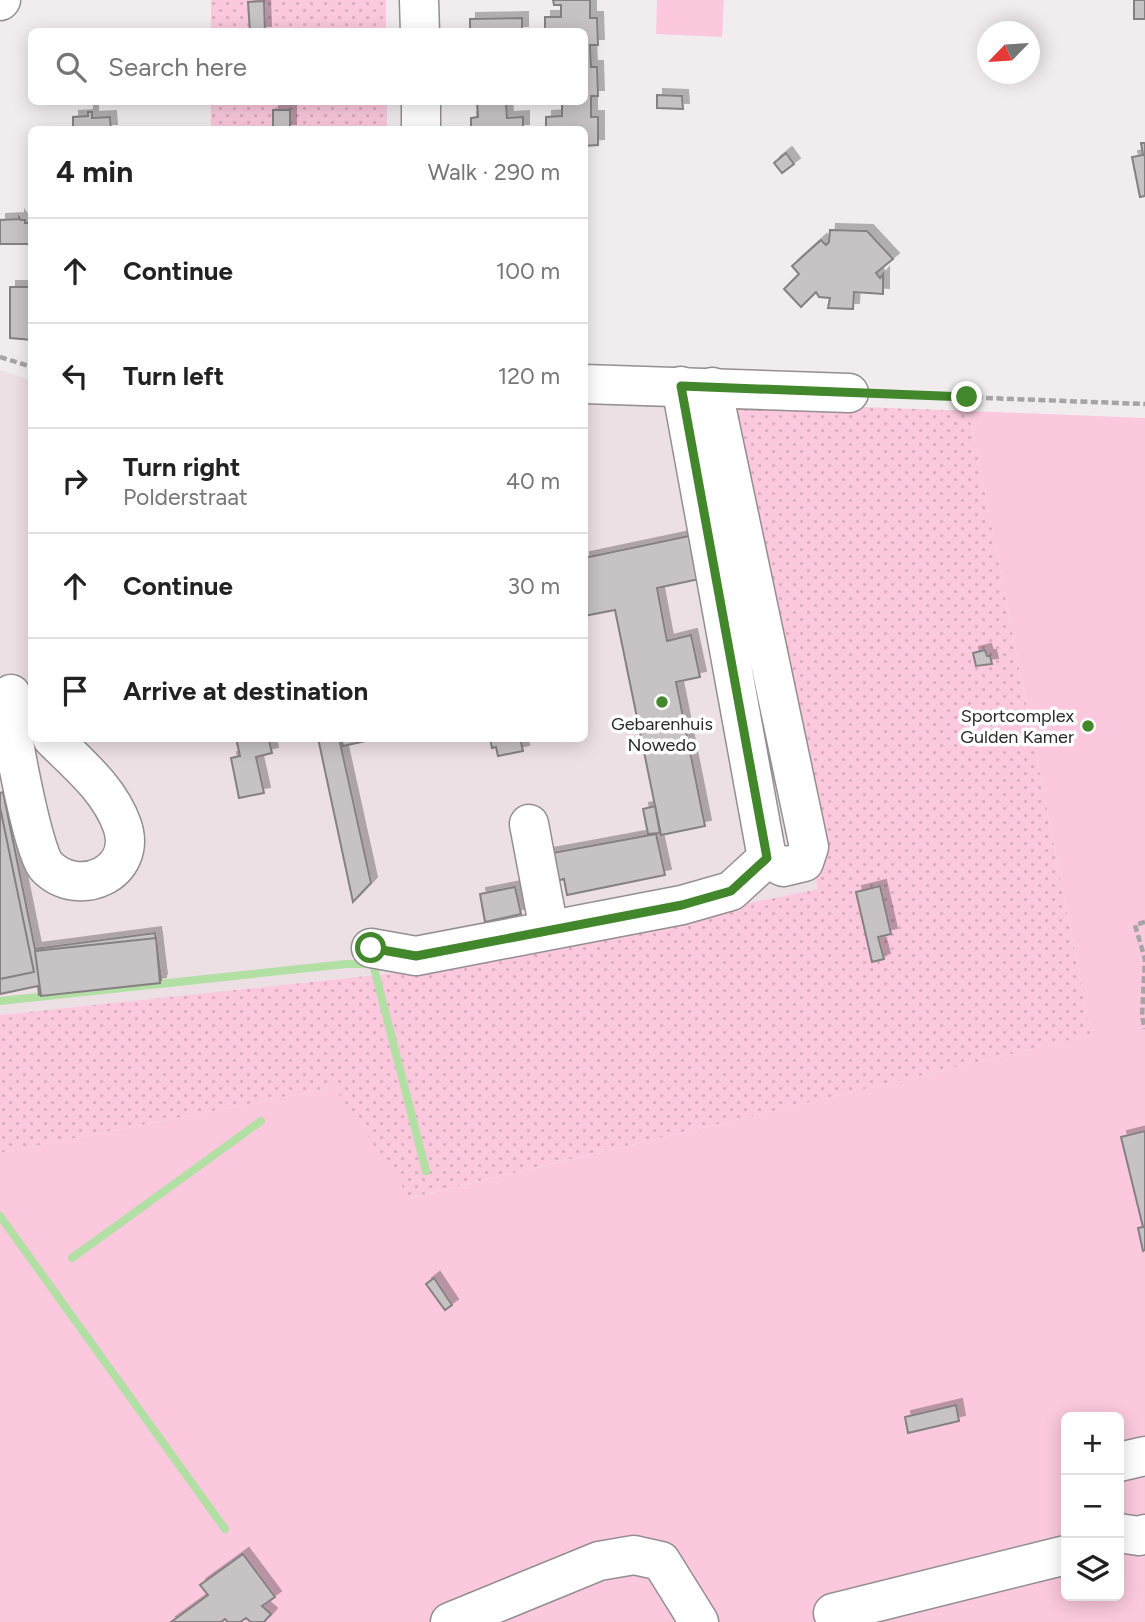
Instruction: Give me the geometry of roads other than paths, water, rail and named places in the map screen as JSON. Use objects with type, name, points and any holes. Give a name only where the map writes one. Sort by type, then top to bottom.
[{"type":"street","points":[[419,0],[420,28]]},
{"type":"street","points":[[421,105],[421,126]]},
{"type":"street","points":[[588,384],[849,393]]},
{"type":"street","points":[[371,948],[416,956],[682,905],[731,891],[767,858],[697,387]]},
{"type":"street","points":[[14,691],[12,727],[36,844],[44,864],[60,877],[75,882],[96,880],[110,872],[122,859],[125,845],[123,827],[102,787],[56,742]]},
{"type":"street","points":[[529,824],[549,930]]},
{"type":"street","points":[[1124,1461],[1145,1456]]},
{"type":"street","points":[[1124,1534],[1145,1534]]},
{"type":"street","points":[[450,1622],[599,1561],[634,1555],[662,1561],[699,1622]]},
{"type":"street","points":[[833,1614],[1061,1556]]},
{"type":"waterway","points":[[0,1001],[346,964],[373,964],[426,1171]]},
{"type":"waterway","points":[[72,1258],[261,1121]]},
{"type":"waterway","points":[[0,1216],[225,1529]]},
{"type":"place","name":"Gebarenhuis Nowedo","points":[[662,702]]},
{"type":"place","name":"Sportcomplex Gulden Kamer","points":[[1088,726]]}]
